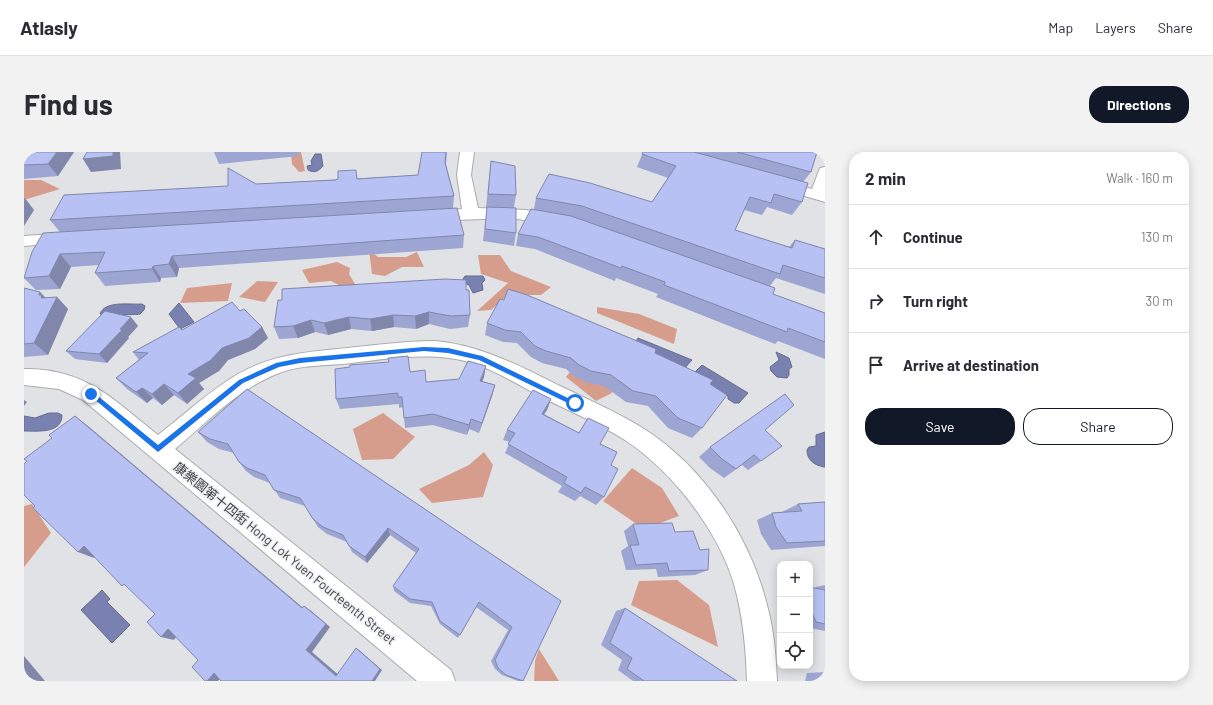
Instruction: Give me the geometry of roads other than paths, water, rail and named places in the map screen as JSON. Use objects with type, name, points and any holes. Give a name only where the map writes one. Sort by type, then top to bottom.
[{"type":"street","points":[[468,152],[464,163],[463,180],[471,213]]},
{"type":"street","points":[[764,180],[821,196],[825,171]]},
{"type":"street","points":[[416,217],[471,213],[505,213],[536,215],[571,223]]},
{"type":"street","points":[[26,245],[86,237]]},
{"type":"street","points":[[158,449],[241,381],[278,365],[300,360],[424,349],[448,350],[480,358],[606,417],[635,435],[675,467],[708,509],[728,541],[744,574],[754,606],[760,640],[762,681]]},
{"type":"street","name":"康樂園第十四街 Hong Lok Yuen Fourteenth Street","points":[[24,377],[48,377],[71,383],[91,394],[440,681]]},
{"type":"water","points":[[315,154],[321,154],[323,166],[318,171],[308,170],[307,166],[312,165],[311,161]]},
{"type":"water","points":[[465,276],[483,276],[485,280],[482,283],[483,290],[473,293],[469,285],[464,283],[463,279]]},
{"type":"water","points":[[179,303],[194,322],[180,329],[169,314]]},
{"type":"water","points":[[142,304],[145,306],[144,310],[140,314],[100,314],[107,307],[112,305]]},
{"type":"water","points":[[638,338],[692,360],[683,370],[631,350]]},
{"type":"water","points":[[776,352],[789,358],[792,367],[789,369],[789,375],[787,378],[777,377],[771,371],[770,367],[779,360]]},
{"type":"water","points":[[702,365],[748,393],[739,403],[734,403],[728,399],[728,396],[693,374]]},
{"type":"water","points":[[49,413],[58,413],[62,415],[58,426],[42,431],[24,431],[24,416],[35,418]]},
{"type":"water","points":[[825,432],[824,467],[812,462],[808,457],[807,450],[809,447],[816,446],[816,435]]},
{"type":"water","points":[[102,590],[110,599],[107,602],[130,625],[112,643],[81,610]]}]
